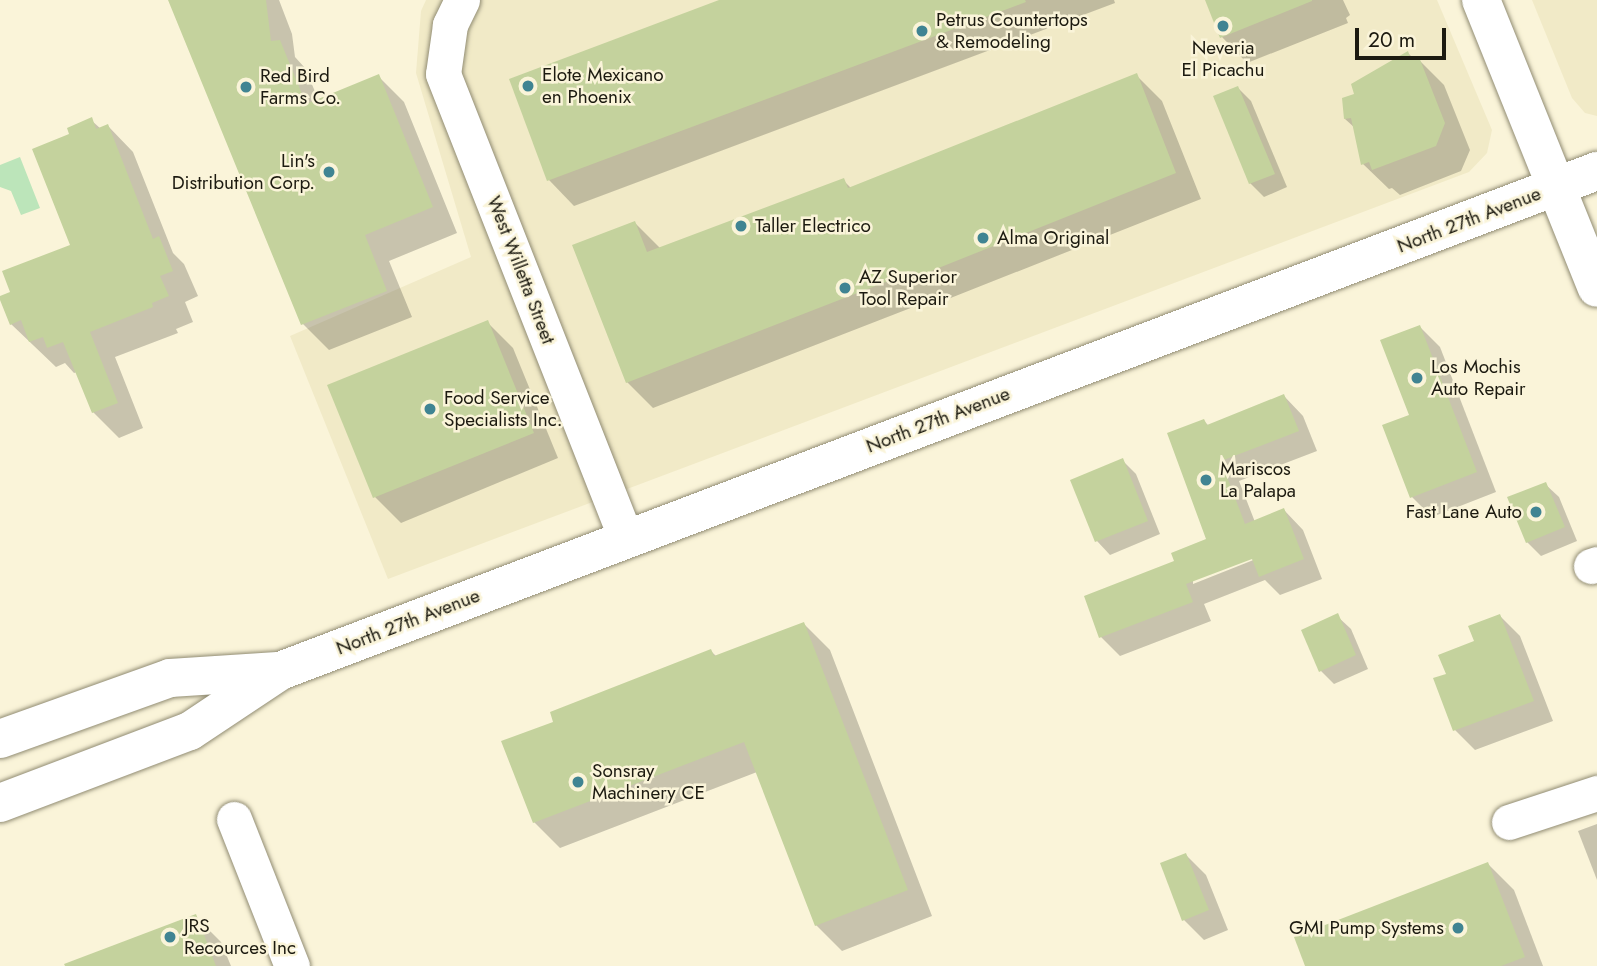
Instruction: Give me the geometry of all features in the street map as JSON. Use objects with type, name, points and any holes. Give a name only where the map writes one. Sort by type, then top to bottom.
[{"type":"main road","points":[[1481,0],[1597,288]]},
{"type":"main road","name":"North 27th Avenue","points":[[0,803],[190,731],[280,671],[1597,171]]},
{"type":"main road","name":"North 27th Avenue","points":[[0,740],[170,678],[280,671]]},
{"type":"street","name":"West Willetta Street","points":[[461,0],[450,25],[443,74],[626,539]]},
{"type":"street","points":[[1509,822],[1597,793]]},
{"type":"street","points":[[234,820],[292,966]]},
{"type":"shaded area","points":[[426,0],[1437,0],[1492,130],[1487,153],[1469,172],[388,579],[290,336],[471,257],[416,73],[421,11]]},
{"type":"shaded area","points":[[1532,0],[1597,0],[1597,116],[1585,113],[1572,98]]},
{"type":"shaded area","points":[[20,157],[40,208],[21,215],[11,191],[0,187],[0,165]]},
{"type":"building","name":"Lin's Distribution Corp.","points":[[168,0],[266,0],[271,41],[280,40],[306,104],[379,74],[433,207],[365,235],[387,291],[301,325]]},
{"type":"building","points":[[719,0],[1026,2],[547,181],[509,79]]},
{"type":"building","points":[[1205,0],[1312,0],[1312,1],[1220,38]]},
{"type":"building","points":[[1408,51],[1411,60],[1419,57],[1445,123],[1436,146],[1372,170],[1369,162],[1361,165],[1351,118],[1344,119],[1342,98],[1354,94],[1351,84]]},
{"type":"building","points":[[1137,73],[1176,173],[916,277],[914,271],[626,383],[572,245],[635,221],[647,252],[844,178],[848,188]]},
{"type":"building","points":[[1238,86],[1275,174],[1249,184],[1213,96]]},
{"type":"building","points":[[92,117],[96,129],[108,124],[153,239],[159,236],[173,271],[160,276],[169,296],[152,303],[153,307],[90,332],[118,403],[92,413],[63,342],[47,348],[43,337],[29,342],[21,320],[10,325],[0,296],[10,292],[2,271],[70,245],[32,149],[69,134],[67,128]]},
{"type":"building","name":"Food Service Specialists Inc.","points":[[488,320],[534,433],[373,498],[327,385]]},
{"type":"building","name":"Los Mochis Auto Repair","points":[[1420,325],[1477,472],[1410,498],[1382,425],[1409,415],[1380,340]]},
{"type":"building","points":[[1284,394],[1299,431],[1221,461],[1245,524],[1284,508],[1304,559],[1259,577],[1252,559],[1186,584],[1193,602],[1099,638],[1084,596],[1174,561],[1171,553],[1206,539],[1167,433],[1204,419],[1207,425]]},
{"type":"building","points":[[1123,458],[1148,521],[1095,542],[1070,480]]},
{"type":"building","name":"Fast Lane Auto","points":[[1546,482],[1565,527],[1526,543],[1507,497]]},
{"type":"building","points":[[1338,613],[1356,655],[1319,672],[1301,630]]},
{"type":"building","points":[[1500,614],[1534,701],[1453,731],[1433,678],[1446,674],[1438,655],[1474,641],[1468,626]]},
{"type":"building","name":"Sonsray Machinery CE","points":[[804,622],[908,890],[815,926],[744,742],[533,823],[501,741],[553,722],[550,712],[711,649],[714,656]]},
{"type":"building","points":[[1186,853],[1209,910],[1182,921],[1160,863]]},
{"type":"building","name":"GMI Pump Systems","points":[[1488,862],[1525,957],[1501,966],[1305,966],[1294,937]]},
{"type":"building","name":"JRS Recources Inc","points":[[196,914],[216,966],[64,964]]},
{"type":"place","name":"Neveria El Picachu","points":[[1223,26]]},
{"type":"place","name":"Petrus Countertops & Remodeling","points":[[922,31]]},
{"type":"place","name":"Elote Mexicano en Phoenix","points":[[528,86]]},
{"type":"place","name":"Red Bird Farms Co.","points":[[246,87]]},
{"type":"place","name":"Lin's Distribution Corp.","points":[[329,172]]},
{"type":"place","name":"Taller Electrico","points":[[741,226]]},
{"type":"place","name":"Alma Original","points":[[983,238]]},
{"type":"place","name":"AZ Superior Tool Repair","points":[[845,288]]},
{"type":"place","name":"Los Mochis Auto Repair","points":[[1417,378]]},
{"type":"place","name":"Food Service Specialists Inc.","points":[[430,409]]},
{"type":"place","name":"Mariscos La Palapa","points":[[1206,480]]},
{"type":"place","name":"Fast Lane Auto","points":[[1536,512]]},
{"type":"place","name":"Sonsray Machinery CE","points":[[578,782]]},
{"type":"place","name":"GMI Pump Systems","points":[[1458,928]]},
{"type":"place","name":"JRS Recources Inc","points":[[170,937]]}]
